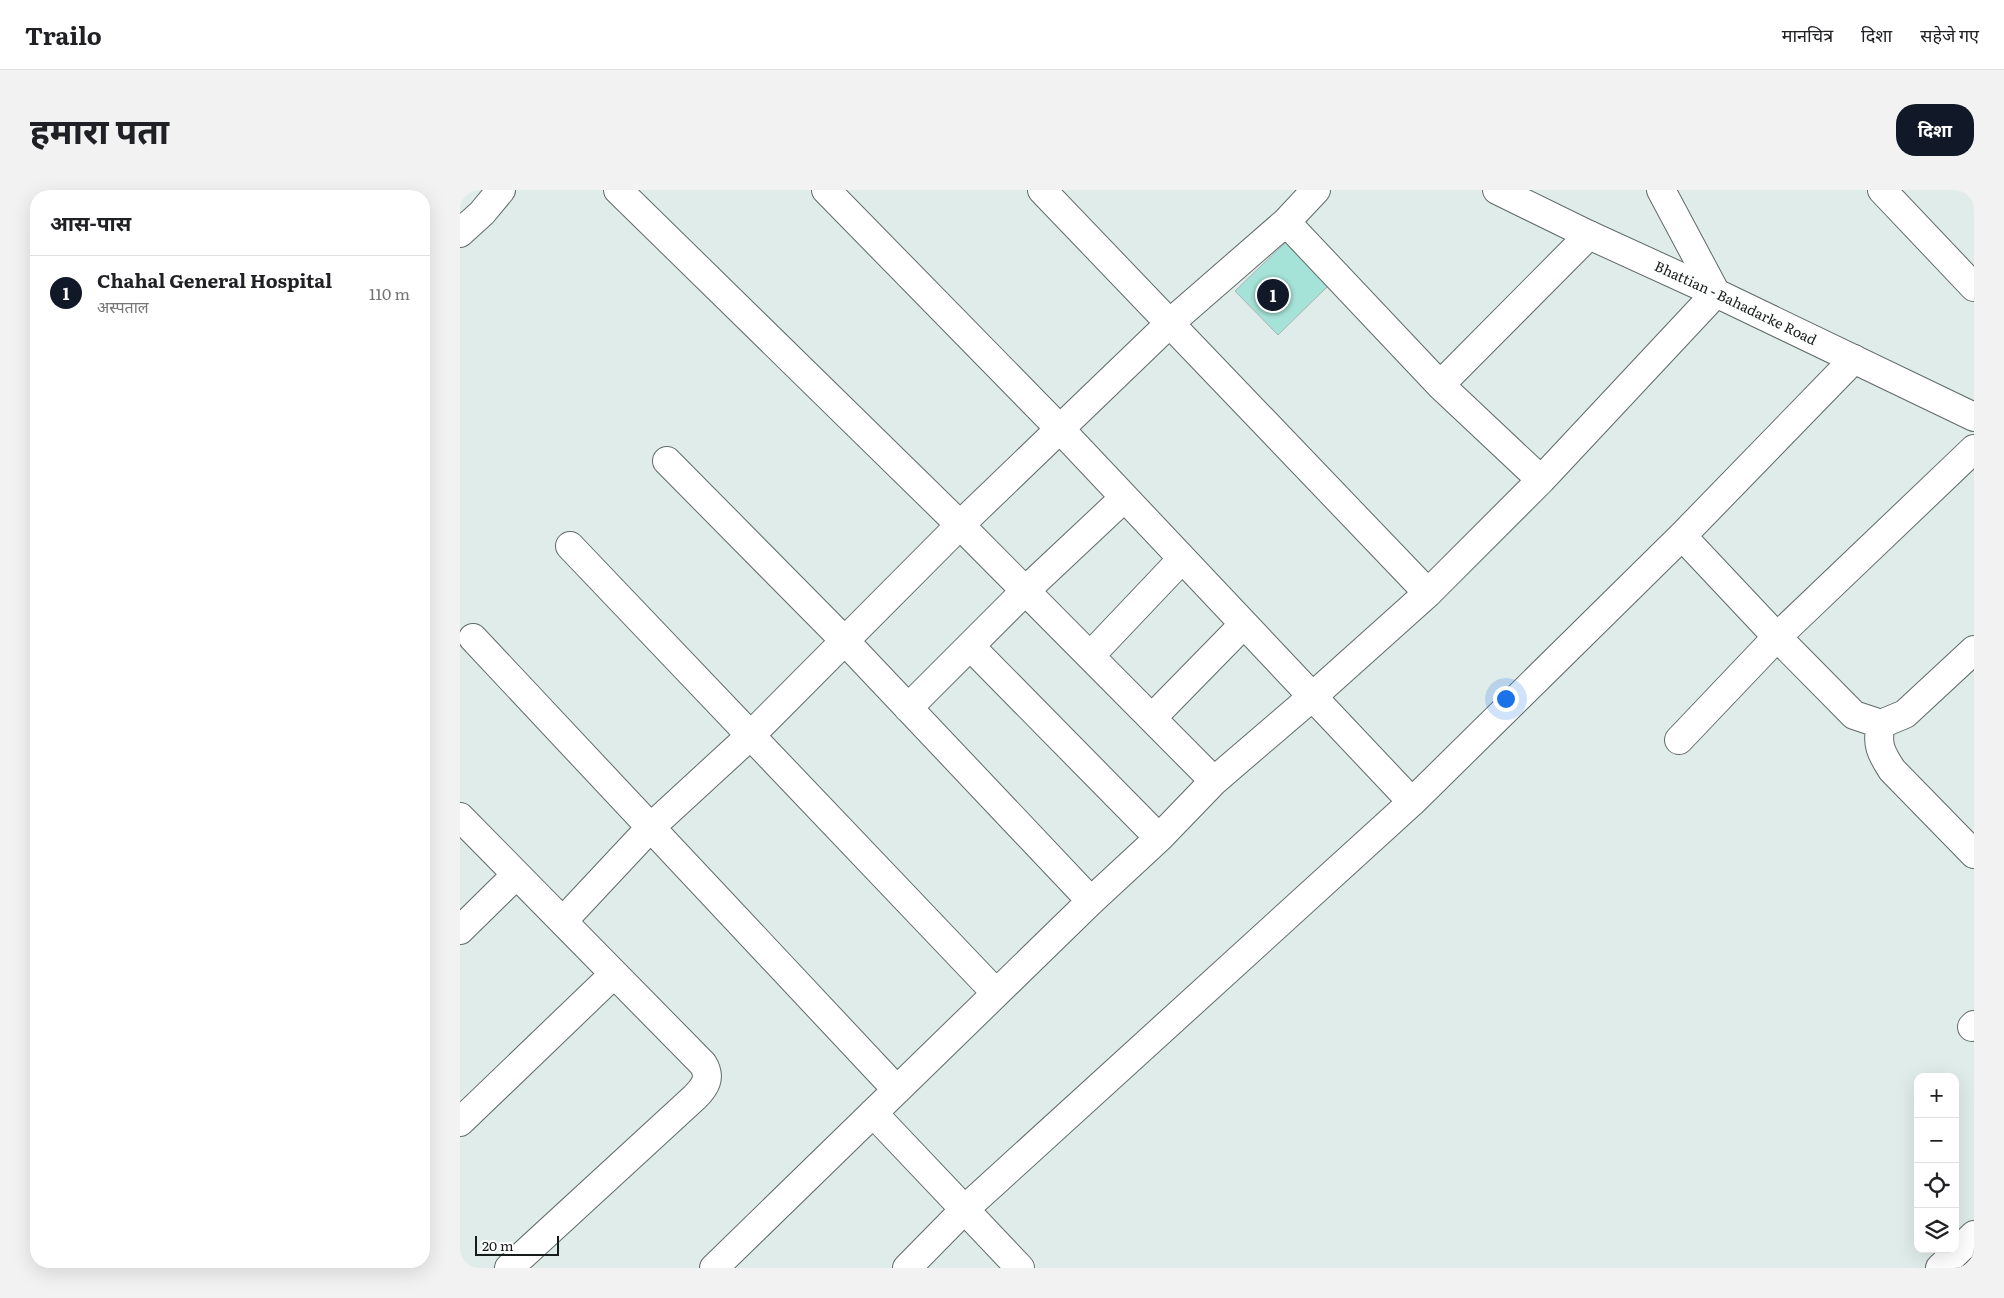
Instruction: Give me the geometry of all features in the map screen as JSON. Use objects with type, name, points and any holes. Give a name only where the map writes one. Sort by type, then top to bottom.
[{"type":"street","points":[[460,233],[482,213],[501,190]]},
{"type":"street","points":[[618,190],[960,526],[1214,781]]},
{"type":"street","points":[[826,190],[1060,429],[1412,802]]},
{"type":"street","points":[[1042,190],[1428,593]]},
{"type":"street","points":[[562,921],[650,828],[750,736],[1060,429],[1170,323],[1286,222],[1316,190]]},
{"type":"street","name":"Bhattian - Bahadarke Road","points":[[1497,190],[1974,417]]},
{"type":"street","points":[[714,1268],[1091,901],[1159,838],[1214,781],[1312,697],[1428,593],[1541,480],[1716,293],[1661,190]]},
{"type":"street","points":[[1882,190],[1974,287]]},
{"type":"street","points":[[1286,222],[1440,385],[1541,480]]},
{"type":"street","points":[[1440,385],[1589,235]]},
{"type":"street","points":[[907,1268],[965,1209],[1412,802],[1682,536],[1854,359]]},
{"type":"street","points":[[1679,740],[1777,637],[1974,449]]},
{"type":"street","points":[[667,461],[845,641],[1091,901]]},
{"type":"street","points":[[908,708],[1025,591],[1124,498]]},
{"type":"street","points":[[1682,536],[1777,637],[1854,714],[1881,724],[1905,714],[1974,650]]},
{"type":"street","points":[[570,546],[996,993]]},
{"type":"street","points":[[1090,656],[1182,559]]},
{"type":"street","points":[[1152,718],[1244,624]]},
{"type":"street","points":[[473,638],[897,1090]]},
{"type":"street","points":[[970,646],[1159,838]]},
{"type":"street","points":[[1881,724],[1878,738],[1882,754],[1892,770],[1974,854]]},
{"type":"street","points":[[460,817],[703,1064],[707,1072],[707,1080],[703,1089],[696,1097],[509,1268]]},
{"type":"street","points":[[460,930],[516,875]]},
{"type":"street","points":[[460,1122],[614,974]]},
{"type":"street","points":[[873,1113],[1020,1268]]},
{"type":"street","points":[[1940,1268],[1974,1235]]},
{"type":"building","points":[[1286,242],[1328,286],[1278,335],[1235,291]]},
{"type":"place","name":"Chahal General Hospital","points":[[1273,295]]}]
